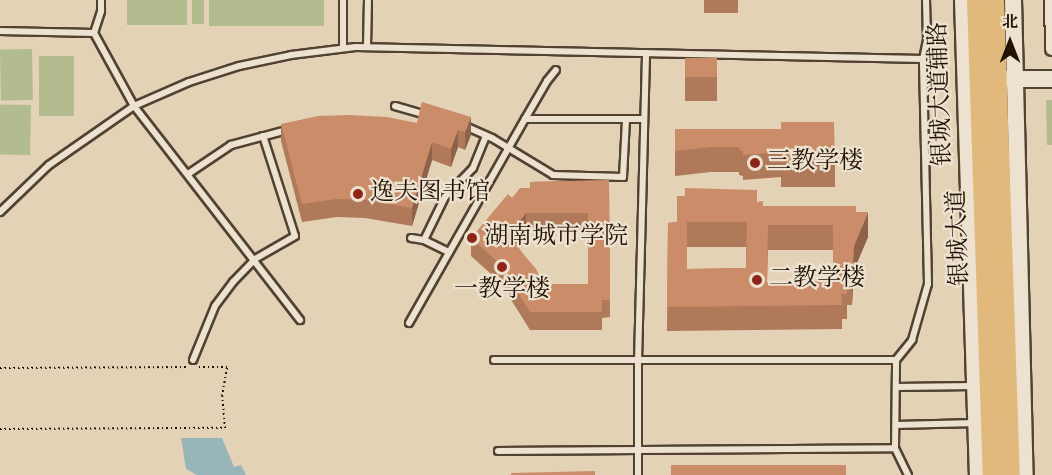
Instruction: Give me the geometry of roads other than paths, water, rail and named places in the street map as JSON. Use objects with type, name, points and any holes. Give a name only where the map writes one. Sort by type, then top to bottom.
[{"type":"main road","name":"银城大道","points":[[976,0],[997,80],[990,386],[993,475]]},
{"type":"main road","name":"银城大道","points":[[994,0],[1010,475]]},
{"type":"street","name":"银城大道辅路","points":[[963,0],[978,475]]},
{"type":"street","points":[[1013,0],[997,80],[1025,475]]},
{"type":"street","points":[[1051,0],[1052,49]]},
{"type":"street","points":[[997,80],[1052,79]]},
{"type":"lane","points":[[101,0],[101,11],[94,33],[134,106],[255,259],[300,320]]},
{"type":"lane","points":[[343,0],[343,48]]},
{"type":"lane","points":[[368,0],[368,47]]},
{"type":"lane","points":[[908,475],[896,448],[896,360],[912,340],[928,284],[923,59],[927,40],[926,0]]},
{"type":"lane","points":[[0,31],[94,33]]},
{"type":"lane","points":[[0,212],[49,165],[134,106],[189,82],[239,66],[291,54],[368,47],[923,59]]},
{"type":"lane","points":[[638,475],[638,361],[646,53]]},
{"type":"lane","points":[[409,323],[547,81],[556,70]]},
{"type":"lane","points":[[395,106],[437,117]]},
{"type":"lane","points":[[525,119],[644,119]]},
{"type":"lane","points":[[458,123],[509,148],[553,175],[624,177],[626,119]]},
{"type":"lane","points":[[188,174],[231,145],[294,128]]},
{"type":"lane","points":[[193,360],[215,306],[255,259],[295,236],[263,136]]},
{"type":"lane","points":[[424,240],[445,196],[473,168],[486,136]]},
{"type":"lane","points":[[411,238],[424,240],[449,252]]},
{"type":"lane","points":[[494,360],[896,360]]},
{"type":"lane","points":[[896,387],[990,386]]},
{"type":"lane","points":[[896,425],[992,423]]},
{"type":"lane","points":[[498,451],[896,448]]},
{"type":"water","points":[[181,438],[222,438],[234,467],[241,465],[246,475],[197,475],[186,469]]},
{"type":"place","name":"三教学楼","points":[[755,163]]},
{"type":"place","name":"逸夫图书馆","points":[[358,194]]},
{"type":"place","name":"湖南城市学院","points":[[472,238]]},
{"type":"place","name":"一教学楼","points":[[502,267]]},
{"type":"place","name":"二教学楼","points":[[757,280]]}]
